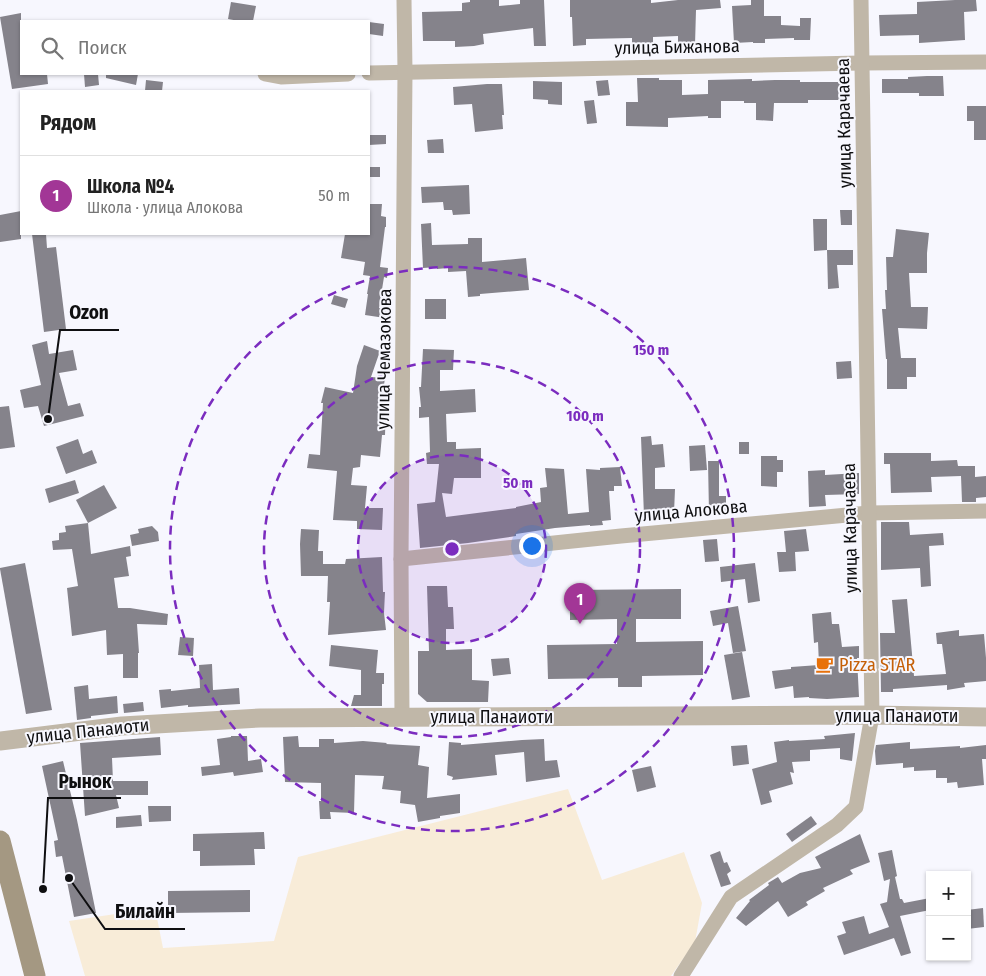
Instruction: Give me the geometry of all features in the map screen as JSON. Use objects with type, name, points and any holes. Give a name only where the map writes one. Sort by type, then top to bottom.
[{"type":"main road","points":[[0,841],[35,976]]},
{"type":"street","name":"улица Чемазокова","points":[[402,718],[404,0]]},
{"type":"street","name":"улица Карачаева","points":[[681,976],[731,897],[837,825],[856,807],[872,715],[862,0]]},
{"type":"street","name":"улица Бижанова","points":[[370,73],[986,62]]},
{"type":"street","points":[[274,75],[315,75]]},
{"type":"street","name":"улица Алокова","points":[[401,559],[869,513],[986,511]]},
{"type":"street","name":"улица Панаиоти","points":[[0,741],[132,725],[260,718],[872,715],[986,717]]},
{"type":"shaded area","points":[[568,789],[602,880],[684,852],[702,903],[695,942],[671,976],[85,976],[69,921],[155,908],[163,948],[274,941],[298,857]]},
{"type":"building","points":[[470,0],[499,0],[499,6],[520,4],[520,0],[544,0],[546,46],[534,46],[533,28],[483,34],[484,44],[474,46],[455,47],[455,41],[423,41],[422,12],[462,11],[462,3],[470,2]]},
{"type":"building","points":[[570,0],[651,0],[651,3],[678,0],[720,0],[721,8],[696,10],[695,45],[678,45],[678,36],[653,37],[653,43],[632,44],[632,38],[586,39],[586,45],[573,46]]},
{"type":"building","points":[[751,0],[764,0],[764,16],[781,16],[781,25],[800,26],[800,18],[811,18],[810,40],[794,40],[794,38],[765,39],[765,43],[734,43],[732,6],[751,5]]},
{"type":"building","points":[[976,0],[977,11],[964,12],[965,40],[919,43],[919,35],[880,36],[879,15],[917,14],[917,2]]},
{"type":"building","points":[[231,2],[256,6],[253,20],[228,19]]},
{"type":"building","points":[[21,13],[20,75],[47,75],[48,84],[12,89],[0,17]]},
{"type":"building","points":[[370,22],[384,24],[383,36],[370,34]]},
{"type":"building","points":[[84,75],[98,75],[99,85],[85,87]]},
{"type":"building","points":[[106,75],[138,75],[136,85],[106,78]]},
{"type":"building","points":[[943,76],[944,96],[919,96],[919,93],[882,93],[882,79],[908,79],[908,77]]},
{"type":"building","points":[[637,78],[682,80],[682,95],[708,94],[708,80],[752,79],[752,81],[800,80],[800,82],[842,82],[842,100],[774,103],[773,121],[756,120],[756,103],[721,101],[721,118],[708,118],[708,116],[668,118],[668,127],[626,126],[626,102],[638,102]]},
{"type":"building","points":[[146,80],[163,82],[162,90],[145,90]]},
{"type":"building","points":[[608,80],[610,95],[598,96],[596,81]]},
{"type":"building","points":[[533,81],[562,82],[562,105],[548,104],[548,100],[533,99]]},
{"type":"building","points":[[502,84],[503,129],[475,132],[472,104],[454,105],[453,87]]},
{"type":"building","points":[[594,100],[597,123],[587,124],[584,101]]},
{"type":"building","points":[[967,106],[986,106],[986,140],[974,140],[974,121],[967,121]]},
{"type":"building","points":[[370,135],[386,135],[386,144],[370,145]]},
{"type":"building","points":[[443,139],[444,153],[428,153],[427,140]]},
{"type":"building","points":[[370,167],[380,167],[380,177],[370,177]]},
{"type":"building","points":[[469,185],[470,214],[453,215],[452,210],[444,210],[443,202],[422,203],[421,187]]},
{"type":"building","points":[[370,204],[382,204],[381,216],[386,217],[386,227],[380,267],[388,268],[387,278],[384,277],[379,308],[386,309],[385,318],[365,315],[370,276],[363,275],[365,262],[341,258],[345,235],[370,235]]},
{"type":"building","points":[[840,210],[852,210],[852,225],[841,225]]},
{"type":"building","points":[[20,211],[21,239],[0,242],[0,215]]},
{"type":"building","points":[[813,219],[827,219],[827,250],[814,251]]},
{"type":"building","points":[[431,223],[432,245],[468,244],[468,238],[482,238],[482,262],[526,258],[529,290],[480,294],[480,296],[468,297],[466,271],[448,272],[448,268],[423,268],[421,224]]},
{"type":"building","points":[[896,229],[929,233],[927,273],[909,273],[911,307],[928,307],[927,329],[898,328],[901,358],[916,358],[916,377],[907,377],[907,389],[887,389],[887,359],[882,309],[886,309],[886,257],[893,257]]},
{"type":"building","points":[[32,235],[46,235],[47,248],[56,247],[66,329],[44,332]]},
{"type":"building","points":[[827,250],[853,250],[853,265],[837,265],[839,288],[828,289]]},
{"type":"building","points":[[334,295],[348,299],[345,308],[331,304]]},
{"type":"building","points":[[425,299],[446,299],[446,319],[425,319]]},
{"type":"building","points":[[47,341],[49,354],[73,350],[77,370],[59,373],[68,406],[80,403],[84,416],[44,426],[38,406],[24,408],[20,390],[41,385],[32,345]]},
{"type":"building","points":[[364,345],[380,351],[371,377],[385,378],[381,406],[386,406],[385,435],[382,435],[380,457],[361,455],[360,467],[353,468],[351,485],[367,486],[365,508],[383,508],[382,530],[357,529],[357,521],[333,520],[337,471],[307,468],[309,454],[320,455],[323,403],[321,403],[325,387],[353,393],[357,366]]},
{"type":"building","points":[[423,349],[454,350],[453,370],[440,370],[440,391],[475,389],[476,412],[446,414],[447,442],[456,442],[456,449],[481,448],[481,478],[454,478],[452,494],[442,493],[446,517],[516,508],[541,502],[540,488],[547,487],[545,468],[564,469],[568,514],[589,512],[586,469],[600,470],[600,468],[620,467],[622,486],[614,486],[614,491],[609,491],[611,520],[602,521],[603,525],[555,528],[516,534],[516,536],[420,548],[417,504],[435,502],[439,464],[427,464],[426,453],[430,452],[429,417],[419,418],[419,407],[421,407],[419,387],[421,387]]},
{"type":"building","points":[[851,361],[852,378],[837,379],[836,362]]},
{"type":"building","points":[[9,406],[15,447],[0,449],[0,407]]},
{"type":"building","points":[[651,436],[652,445],[663,444],[665,467],[655,468],[655,489],[675,489],[674,513],[656,512],[656,516],[644,516],[641,437]]},
{"type":"building","points":[[78,439],[83,454],[92,450],[97,463],[66,474],[56,447]]},
{"type":"building","points":[[739,442],[749,442],[749,454],[739,454]]},
{"type":"building","points":[[705,445],[707,470],[690,471],[689,446]]},
{"type":"building","points":[[884,453],[931,453],[931,461],[957,460],[958,466],[975,466],[975,477],[986,476],[986,497],[976,498],[976,502],[962,502],[961,476],[931,477],[932,492],[891,493],[890,464],[884,464]]},
{"type":"building","points":[[761,456],[777,456],[777,460],[783,460],[783,472],[777,472],[777,487],[761,486]]},
{"type":"building","points":[[708,461],[719,461],[719,496],[726,496],[726,513],[709,513]]},
{"type":"building","points":[[825,470],[825,475],[859,473],[859,494],[825,495],[826,506],[809,507],[808,471]]},
{"type":"building","points":[[75,480],[79,493],[49,503],[45,489]]},
{"type":"building","points":[[104,485],[117,508],[88,523],[76,500]]},
{"type":"building","points":[[881,522],[909,522],[910,535],[943,533],[944,545],[929,546],[931,586],[921,587],[920,568],[881,570]]},
{"type":"building","points":[[88,523],[91,554],[130,546],[131,556],[126,557],[129,576],[114,578],[118,608],[168,614],[167,625],[137,624],[138,678],[123,678],[123,654],[107,655],[106,630],[72,636],[67,588],[78,586],[72,549],[53,550],[52,541],[59,540],[59,533],[66,532],[65,526]]},
{"type":"building","points":[[152,526],[158,532],[159,541],[132,546],[130,535],[139,533],[138,529]]},
{"type":"building","points":[[301,529],[319,530],[318,551],[323,551],[323,564],[345,564],[346,559],[382,557],[386,630],[328,635],[330,602],[327,602],[328,576],[301,576]]},
{"type":"building","points":[[806,529],[809,551],[795,552],[796,571],[779,572],[777,552],[786,552],[784,531]]},
{"type":"building","points":[[717,539],[719,561],[705,562],[703,540]]},
{"type":"building","points":[[25,563],[52,710],[26,714],[0,569]]},
{"type":"building","points":[[755,563],[760,601],[748,603],[745,579],[721,582],[720,567]]},
{"type":"building","points":[[427,586],[447,586],[448,607],[453,607],[454,629],[446,629],[446,650],[472,649],[472,680],[489,681],[488,702],[427,702],[418,694],[418,651],[429,651]]},
{"type":"building","points":[[681,589],[681,619],[636,619],[636,642],[703,641],[703,675],[642,676],[642,687],[618,687],[618,678],[548,679],[547,645],[617,644],[617,619],[570,620],[570,590]]},
{"type":"building","points":[[907,599],[914,676],[946,674],[942,644],[937,644],[936,633],[959,630],[959,636],[984,634],[986,681],[964,683],[965,687],[947,690],[947,685],[893,689],[893,692],[881,692],[880,633],[895,633],[892,600]]},
{"type":"building","points":[[738,606],[746,651],[733,653],[728,623],[713,626],[710,611]]},
{"type":"building","points":[[831,612],[832,624],[839,624],[842,647],[859,646],[859,658],[857,658],[859,697],[827,699],[794,698],[793,686],[775,689],[772,671],[791,669],[791,667],[819,665],[818,642],[814,643],[812,614]]},
{"type":"building","points":[[180,637],[194,638],[193,656],[178,655]]},
{"type":"building","points":[[331,645],[378,650],[376,673],[384,673],[382,706],[351,706],[354,695],[361,695],[361,670],[329,666]]},
{"type":"building","points":[[742,652],[750,697],[732,700],[724,655]]},
{"type":"building","points":[[509,658],[511,674],[493,676],[491,659]]},
{"type":"building","points":[[212,664],[213,690],[239,688],[240,704],[188,707],[188,705],[161,708],[159,690],[171,689],[171,691],[200,688],[199,665]]},
{"type":"building","points":[[88,685],[89,699],[117,696],[118,713],[91,716],[91,718],[77,720],[74,687]]},
{"type":"building","points":[[143,702],[144,711],[124,713],[123,704]]},
{"type":"building","points":[[855,733],[852,761],[840,759],[840,748],[810,750],[810,761],[792,762],[794,773],[790,772],[793,784],[769,791],[772,802],[761,805],[752,769],[777,762],[774,742],[825,739],[824,736]]},
{"type":"building","points":[[231,736],[247,736],[248,761],[261,759],[263,772],[234,776],[233,772],[202,776],[201,767],[220,765],[217,739]]},
{"type":"building","points":[[298,736],[299,747],[319,747],[319,739],[334,739],[334,743],[363,741],[420,746],[418,765],[429,767],[427,798],[460,794],[460,813],[418,822],[415,805],[400,803],[401,791],[382,789],[384,776],[355,775],[354,813],[330,812],[331,819],[320,819],[321,783],[285,782],[283,737]]},
{"type":"building","points":[[160,737],[161,755],[112,758],[113,781],[148,781],[148,795],[116,795],[119,808],[85,816],[80,743]]},
{"type":"building","points":[[544,739],[545,761],[557,760],[560,777],[526,782],[524,752],[495,755],[497,775],[452,780],[453,777],[447,775],[449,742],[461,743],[461,745]]},
{"type":"building","points":[[910,742],[910,749],[960,746],[960,748],[986,745],[986,759],[982,759],[984,785],[958,788],[957,782],[947,783],[947,778],[936,778],[936,770],[914,771],[914,767],[903,768],[903,763],[876,765],[876,745]]},
{"type":"building","points":[[747,745],[749,764],[733,766],[731,746]]},
{"type":"building","points":[[63,761],[96,913],[74,917],[62,856],[56,857],[54,841],[58,840],[42,766]]},
{"type":"building","points":[[651,766],[656,787],[637,792],[632,770]]},
{"type":"building","points":[[148,806],[171,806],[171,821],[149,822]]},
{"type":"building","points":[[141,815],[142,826],[116,828],[116,817]]},
{"type":"building","points":[[811,816],[817,824],[792,842],[786,834]]},
{"type":"building","points":[[264,832],[265,849],[254,849],[255,865],[200,866],[200,851],[193,851],[193,834]]},
{"type":"building","points":[[860,834],[870,862],[850,870],[853,874],[823,888],[825,891],[806,902],[808,905],[788,917],[778,901],[746,926],[736,918],[749,900],[769,885],[768,883],[778,877],[782,883],[800,873],[821,868],[815,857]]},
{"type":"building","points":[[892,850],[900,899],[904,903],[926,899],[926,911],[900,916],[911,953],[901,956],[894,938],[844,955],[837,936],[846,933],[842,922],[864,916],[869,934],[889,927],[880,904],[887,902],[890,879],[884,881],[878,853]]},
{"type":"building","points":[[720,851],[724,863],[727,862],[731,871],[727,874],[731,884],[721,887],[710,855]]},
{"type":"building","points":[[250,890],[250,912],[168,913],[168,891]]},
{"type":"building","points":[[983,908],[984,927],[971,929],[971,910]]},
{"type":"place","name":"Ozon","points":[[48,419]]},
{"type":"place","name":"Школа №4","points":[[580,624]]},
{"type":"place","name":"Pizza STAR","points":[[825,665]]},
{"type":"place","name":"Билайн","points":[[69,878]]},
{"type":"place","name":"Рынок","points":[[43,889]]}]
